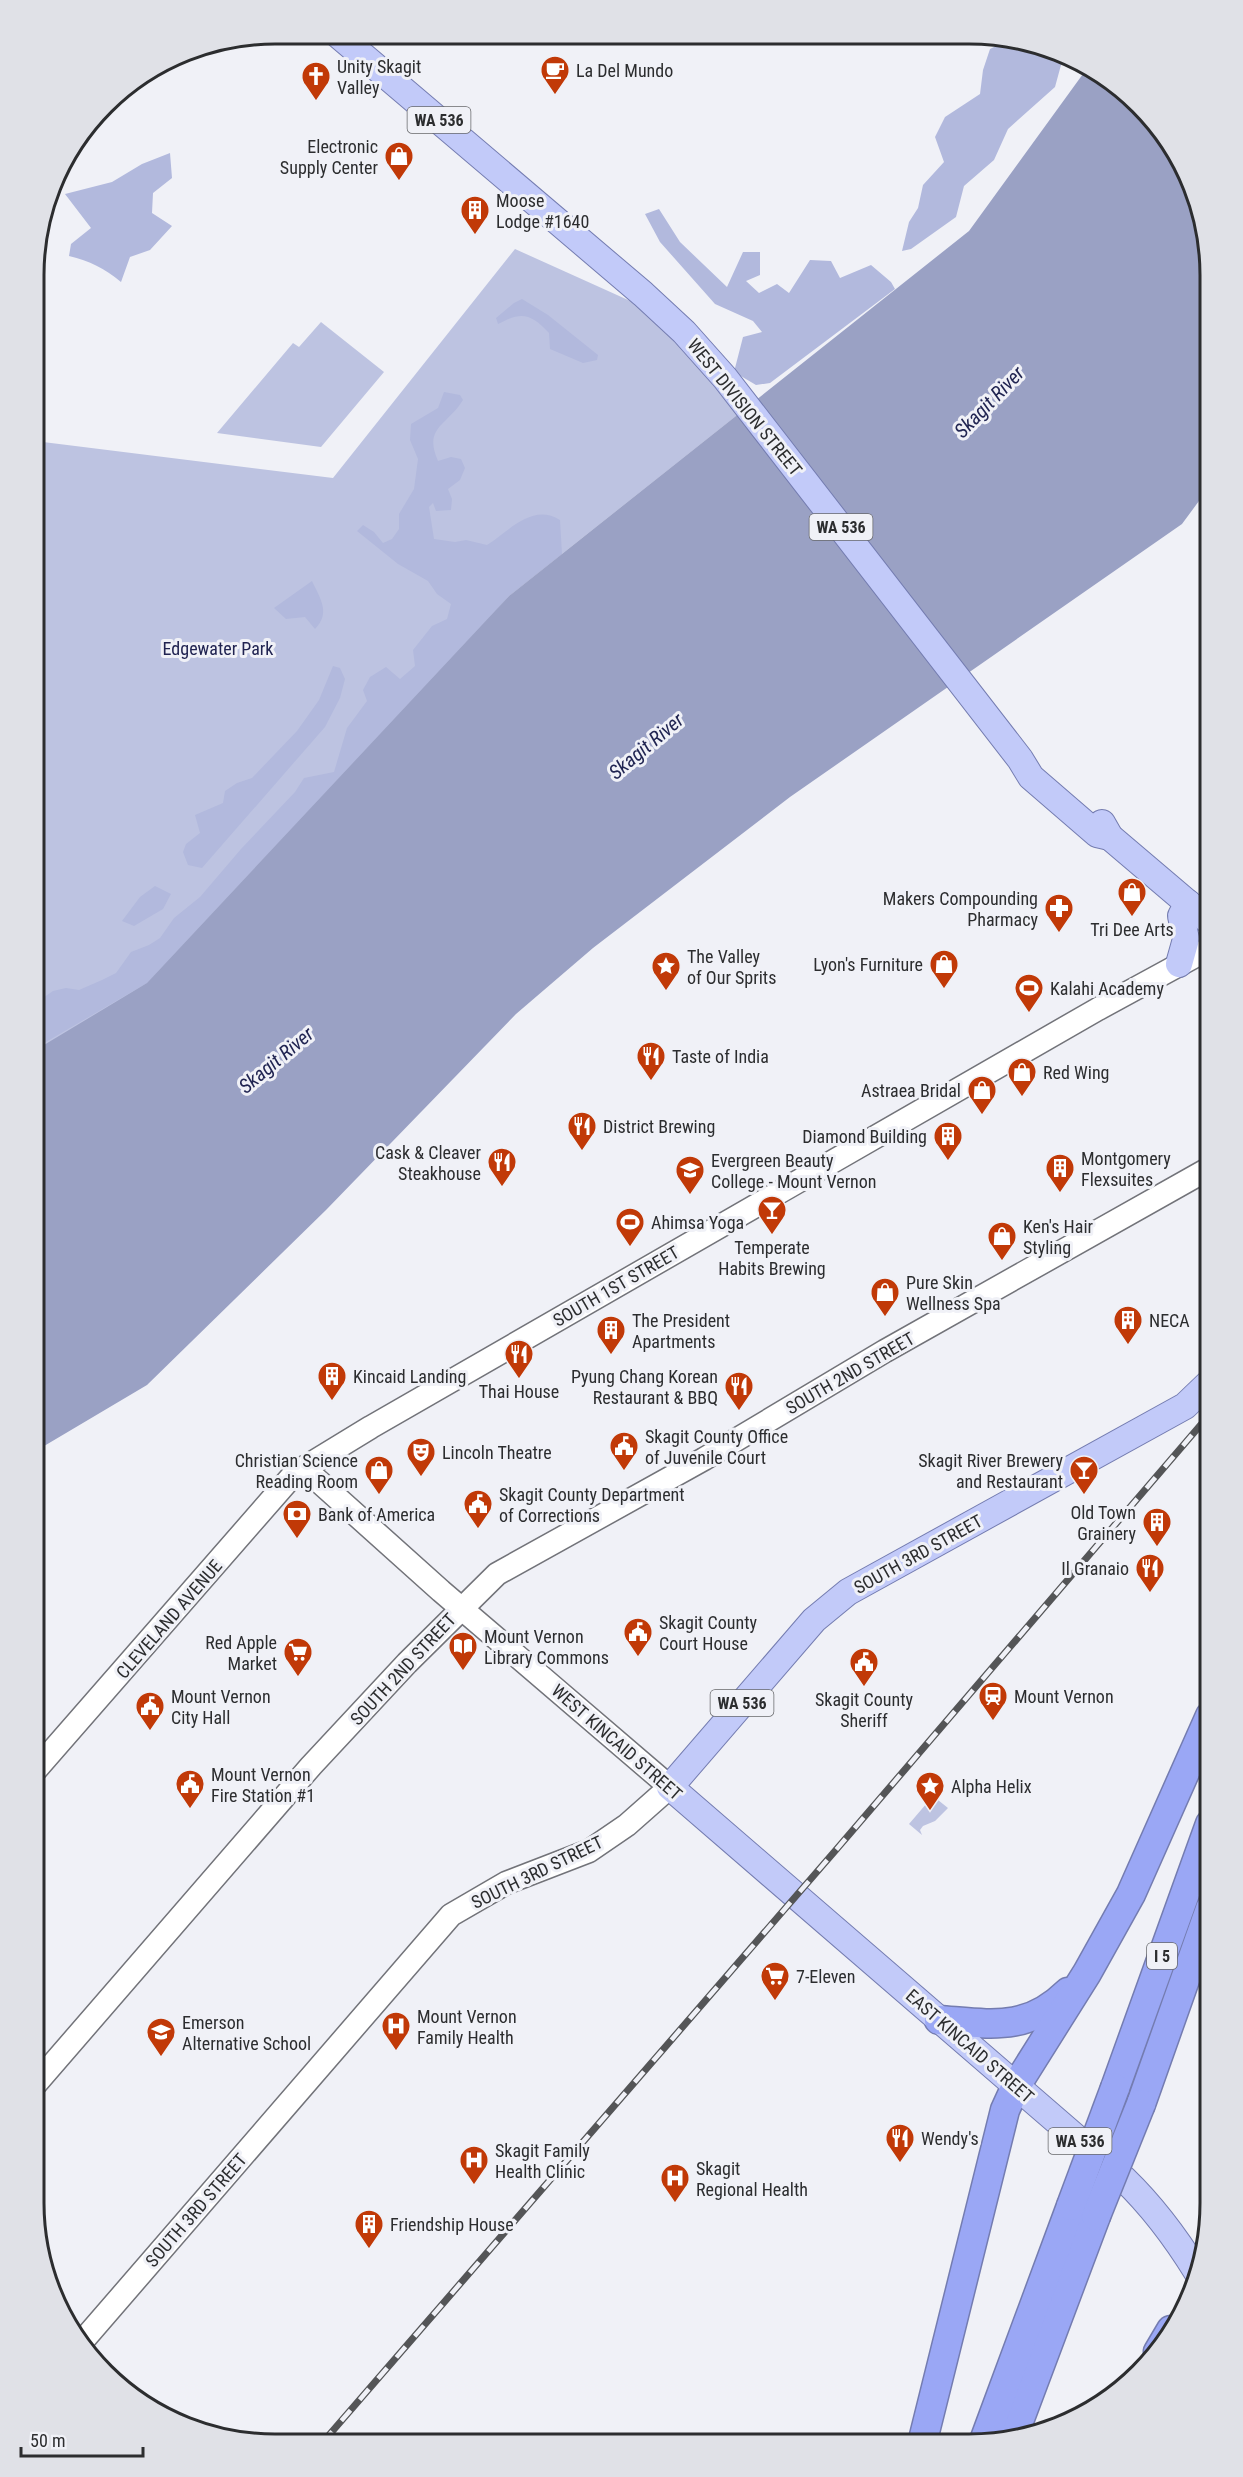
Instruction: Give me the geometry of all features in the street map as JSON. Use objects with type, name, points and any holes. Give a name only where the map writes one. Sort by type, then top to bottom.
[{"type":"highway","points":[[925,2433],[1005,2110],[1016,2086],[1087,1973],[1131,1894],[1200,1739]]},
{"type":"highway","name":"I 5","points":[[1016,2428],[1084,2211],[1115,2088],[1200,1852]]},
{"type":"highway","name":"I 5","points":[[988,2433],[1084,2211],[1140,2104],[1200,1936]]},
{"type":"highway","points":[[939,2020],[1005,2024],[1019,2022],[1058,2001],[1087,1973]]},
{"type":"main road","name":"WEST DIVISION STREET","points":[[349,44],[643,294],[684,332],[725,378],[1015,753],[1031,777],[1097,834],[1110,837],[1199,903]]},
{"type":"main road","points":[[1179,964],[1186,939],[1181,916],[1199,903]]},
{"type":"main road","name":"SOUTH 3RD STREET","points":[[670,1787],[814,1620],[848,1592],[1185,1406],[1200,1392]]},
{"type":"main road","name":"WEST KINCAID STREET","points":[[670,1787],[796,1896]]},
{"type":"main road","name":"EAST KINCAID STREET","points":[[796,1896],[1143,2198],[1177,2239],[1192,2263]]},
{"type":"street","name":"SOUTH 1ST STREET","points":[[305,1467],[1200,953]]},
{"type":"street","name":"SOUTH 2ND STREET","points":[[44,2074],[304,1774],[461,1607],[497,1574],[704,1459],[885,1351],[1200,1174]]},
{"type":"street","name":"WEST KINCAID STREET","points":[[305,1467],[315,1479],[670,1787]]},
{"type":"street","name":"CLEVELAND AVENUE","points":[[44,1760],[294,1474],[305,1467]]},
{"type":"street","name":"SOUTH 3RD STREET","points":[[86,2337],[451,1915],[506,1883],[589,1851],[627,1825],[670,1787]]},
{"type":"green space","name":"Edgewater Park","points":[[515,249],[668,318],[750,405],[509,596],[208,937],[139,990],[44,1051],[44,442],[333,478]]},
{"type":"green space","points":[[321,322],[384,372],[321,447],[217,433],[293,343],[299,347]]},
{"type":"green space","points":[[933,1796],[948,1808],[935,1821],[923,1826],[920,1830],[922,1835],[909,1824]]},
{"type":"shaded area","points":[[998,45],[1028,51],[1062,63],[1055,87],[1008,129],[994,160],[964,186],[956,217],[911,249],[902,251],[909,222],[918,208],[923,185],[944,162],[935,137],[945,117],[980,94],[983,70],[990,49]]},
{"type":"shaded area","points":[[170,153],[172,178],[153,193],[152,213],[172,226],[150,250],[130,257],[121,282],[97,266],[69,256],[71,244],[91,228],[65,194],[112,182],[142,164]]},
{"type":"shaded area","points":[[659,209],[680,242],[727,287],[743,252],[760,252],[760,275],[746,281],[759,293],[777,284],[789,293],[810,260],[831,261],[840,278],[871,265],[891,282],[895,289],[770,383],[756,385],[734,372],[743,337],[762,332],[753,321],[715,304],[660,242],[645,214]]},
{"type":"shaded area","points":[[522,299],[548,315],[598,355],[597,360],[583,363],[550,349],[549,333],[526,316],[514,317],[498,324],[496,318]]},
{"type":"shaded area","points":[[444,392],[460,395],[463,400],[439,428],[433,441],[438,461],[451,457],[461,459],[465,468],[460,480],[448,489],[452,499],[451,510],[436,511],[433,503],[429,507],[434,539],[455,542],[466,540],[487,545],[522,520],[531,516],[550,516],[560,520],[562,554],[509,596],[147,983],[44,1043],[44,997],[53,991],[66,988],[79,990],[116,973],[131,952],[160,938],[174,918],[200,897],[241,849],[295,792],[304,778],[334,772],[347,728],[367,701],[363,690],[370,677],[386,667],[400,679],[415,666],[413,650],[432,626],[447,619],[451,604],[437,594],[428,581],[398,564],[357,531],[363,525],[374,532],[383,543],[392,539],[399,529],[399,514],[414,489],[418,459],[410,440],[411,424],[438,408]]},
{"type":"shaded area","points":[[312,581],[321,599],[323,611],[320,623],[315,629],[305,617],[286,619],[274,608]]},
{"type":"shaded area","points":[[333,666],[340,668],[345,679],[340,698],[325,727],[202,868],[188,865],[183,852],[186,844],[200,833],[195,815],[223,803],[225,791],[237,783],[252,778],[297,731],[319,700]]},
{"type":"shaded area","points":[[155,886],[171,894],[163,909],[134,926],[122,921],[140,897]]},
{"type":"water","name":"Skagit River","points":[[1083,74],[1109,91],[1132,111],[1161,146],[1176,172],[1192,215],[1198,245],[1200,275],[1200,500],[1182,524],[790,797],[593,948],[516,1014],[326,1210],[147,1385],[44,1446],[44,1045],[147,983],[509,596],[969,231]]},
{"type":"railway","points":[[331,2433],[1200,1426]]},
{"type":"place","name":"La Del Mundo","points":[[555,96]]},
{"type":"place","name":"Unity Skagit Valley","points":[[316,102]]},
{"type":"place","name":"Electronic Supply Center","points":[[399,182]]},
{"type":"place","name":"Moose Lodge #1640","points":[[475,236]]},
{"type":"place","name":"Tri Dee Arts","points":[[1132,918]]},
{"type":"place","name":"Makers Compounding Pharmacy","points":[[1059,934]]},
{"type":"place","name":"Lyon's Furniture","points":[[944,990]]},
{"type":"place","name":"The Valley of Our Sprits","points":[[666,992]]},
{"type":"place","name":"Kalahi Academy","points":[[1029,1014]]},
{"type":"place","name":"Taste of India","points":[[651,1082]]},
{"type":"place","name":"Red Wing","points":[[1022,1098]]},
{"type":"place","name":"Astraea Bridal","points":[[982,1116]]},
{"type":"place","name":"District Brewing","points":[[582,1152]]},
{"type":"place","name":"Diamond Building","points":[[948,1162]]},
{"type":"place","name":"Cask & Cleaver Steakhouse","points":[[502,1188]]},
{"type":"place","name":"Montgomery Flexsuites","points":[[1060,1194]]},
{"type":"place","name":"Evergreen Beauty College - Mount Vernon","points":[[690,1196]]},
{"type":"place","name":"Temperate Habits Brewing","points":[[772,1236]]},
{"type":"place","name":"Ahimsa Yoga","points":[[630,1248]]},
{"type":"place","name":"Ken's Hair Styling","points":[[1002,1262]]},
{"type":"place","name":"Pure Skin Wellness Spa","points":[[885,1318]]},
{"type":"place","name":"NECA","points":[[1128,1346]]},
{"type":"place","name":"The President Apartments","points":[[611,1356]]},
{"type":"place","name":"Thai House","points":[[519,1380]]},
{"type":"place","name":"Kincaid Landing","points":[[332,1402]]},
{"type":"place","name":"Pyung Chang Korean Restaurant & BBQ","points":[[739,1412]]},
{"type":"place","name":"Skagit County Office of Juvenile Court","points":[[624,1472]]},
{"type":"place","name":"Lincoln Theatre","points":[[421,1478]]},
{"type":"place","name":"Christian Science Reading Room","points":[[379,1496]]},
{"type":"place","name":"Skagit River Brewery and Restaurant","points":[[1084,1496]]},
{"type":"place","name":"Skagit County Department of Corrections","points":[[478,1530]]},
{"type":"place","name":"Bank of America","points":[[297,1540]]},
{"type":"place","name":"Old Town Grainery","points":[[1157,1548]]},
{"type":"place","name":"Il Granaio","points":[[1150,1594]]},
{"type":"place","name":"Skagit County Court House","points":[[638,1658]]},
{"type":"place","name":"Mount Vernon Library Commons","points":[[463,1672]]},
{"type":"place","name":"Red Apple Market","points":[[298,1678]]},
{"type":"place","name":"Skagit County Sheriff","points":[[864,1688]]},
{"type":"place","name":"Mount Vernon","points":[[993,1722]]},
{"type":"place","name":"Mount Vernon City Hall","points":[[150,1732]]},
{"type":"place","name":"Mount Vernon Fire Station #1","points":[[190,1810]]},
{"type":"place","name":"Alpha Helix","points":[[930,1812]]},
{"type":"place","name":"7-Eleven","points":[[775,2002]]},
{"type":"place","name":"Mount Vernon Family Health","points":[[396,2052]]},
{"type":"place","name":"Emerson Alternative School","points":[[161,2058]]},
{"type":"place","name":"Wendy's","points":[[900,2164]]},
{"type":"place","name":"Skagit Family Health Clinic","points":[[474,2186]]},
{"type":"place","name":"Skagit Regional Health","points":[[675,2204]]},
{"type":"place","name":"Friendship House","points":[[369,2250]]}]
